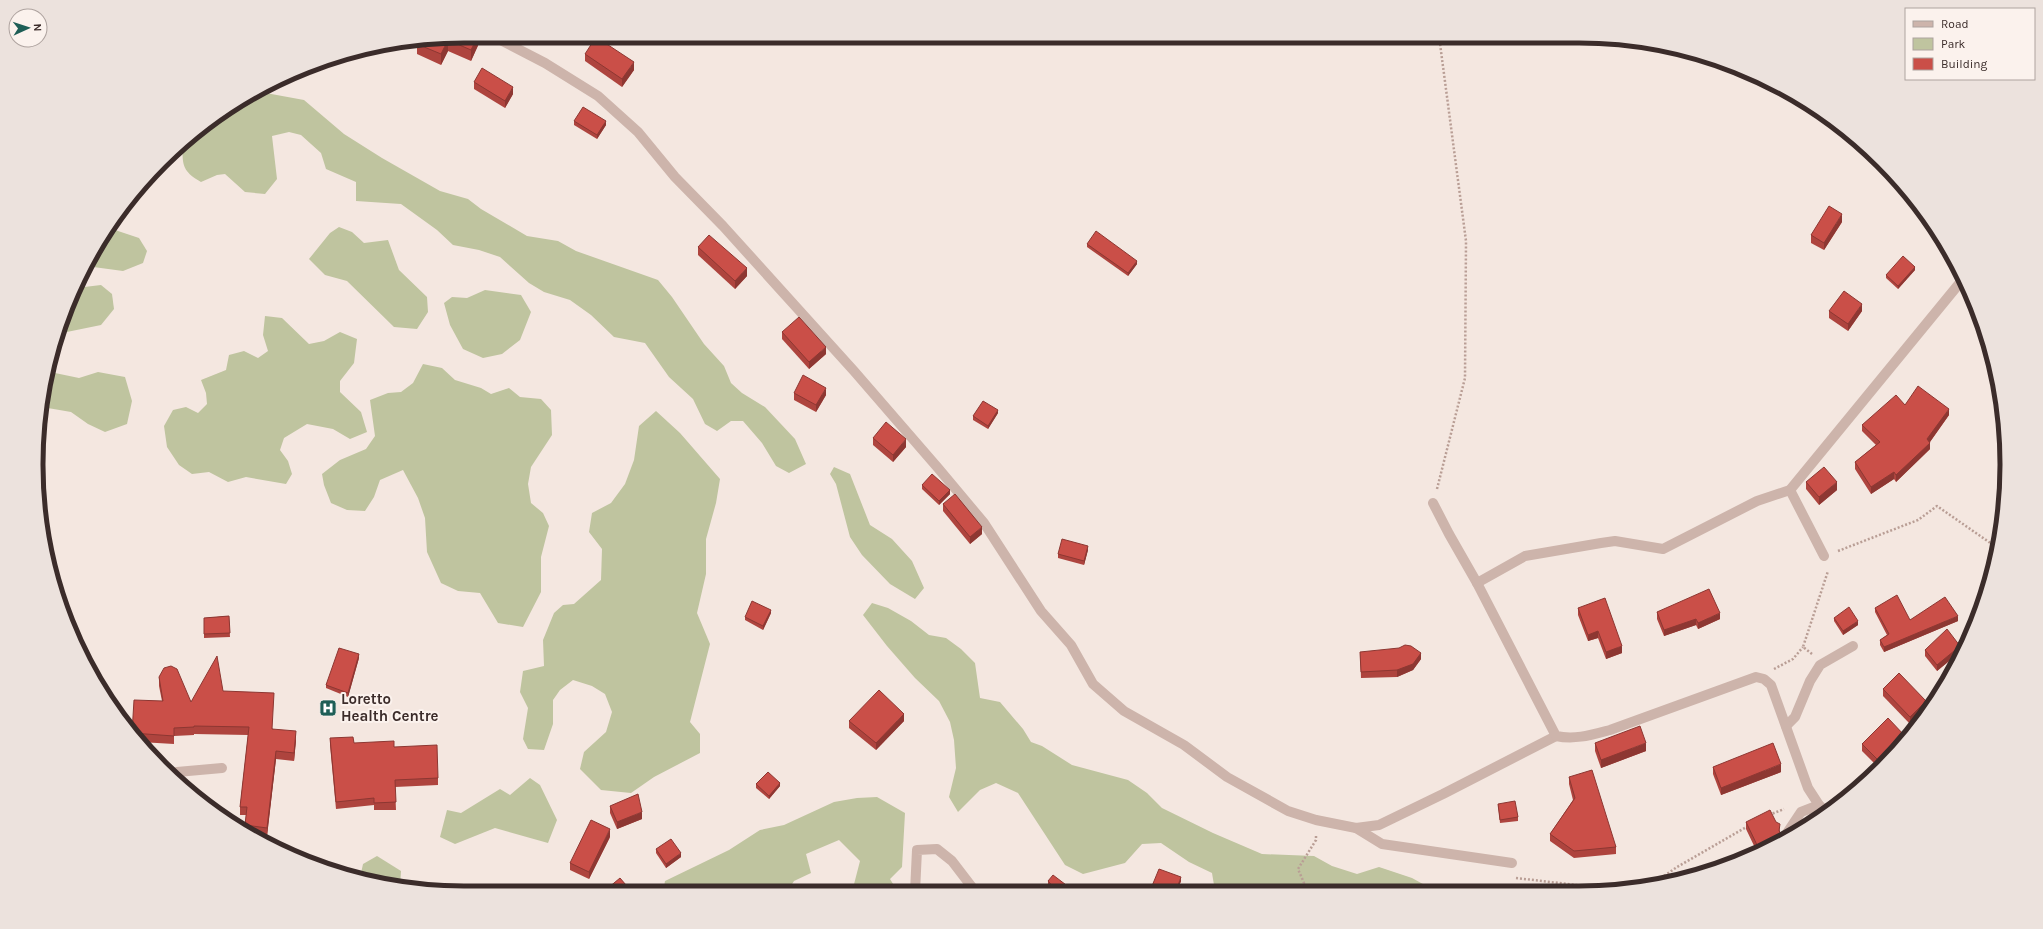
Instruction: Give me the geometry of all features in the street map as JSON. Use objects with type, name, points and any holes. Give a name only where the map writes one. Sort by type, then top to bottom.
[{"type":"street","points":[[506,43],[545,63],[598,96],[638,132],[675,177],[723,226],[854,371],[984,523],[1041,611],[1071,645],[1093,684],[1124,711],[1184,745],[1227,777],[1288,811],[1316,820],[1356,828],[1379,825],[1556,736],[1568,738],[1587,737],[1756,677],[1764,679],[1771,685],[1808,788],[1818,805],[1822,808]]},
{"type":"street","points":[[1477,583],[1525,556],[1615,541],[1663,550],[1757,502],[1790,490],[1959,283]]},
{"type":"street","points":[[1790,490],[1824,556]]},
{"type":"street","points":[[1433,503],[1477,583],[1556,736]]},
{"type":"street","points":[[1786,726],[1795,717],[1810,681],[1820,665],[1853,646]]},
{"type":"street","points":[[177,772],[222,768]]},
{"type":"street","points":[[1789,830],[1801,812],[1818,805]]},
{"type":"street","points":[[1356,828],[1382,844],[1512,863]]},
{"type":"street","points":[[915,886],[917,850],[937,849],[952,861],[971,886]]},
{"type":"path","points":[[1433,503],[1465,378],[1466,241],[1440,43]]},
{"type":"path","points":[[1764,679],[1771,671],[1793,659],[1803,647],[1829,568],[1824,556],[1918,520],[1937,506],[1992,544]]},
{"type":"path","points":[[1803,647],[1814,656],[1820,665]]},
{"type":"path","points":[[1762,818],[1780,809],[1796,808],[1801,812]]},
{"type":"path","points":[[1302,886],[1304,883],[1298,869],[1316,840],[1316,820]]},
{"type":"path","points":[[1661,878],[1677,867],[1750,825]]},
{"type":"path","points":[[1512,863],[1511,877],[1584,886]]},
{"type":"green space","points":[[265,93],[304,100],[344,134],[382,158],[440,191],[468,199],[481,209],[527,236],[558,241],[576,251],[658,280],[672,297],[704,344],[724,366],[731,383],[742,393],[765,407],[795,439],[806,464],[789,473],[776,466],[762,443],[743,421],[731,421],[717,431],[705,424],[693,399],[669,377],[645,343],[614,337],[591,315],[570,300],[544,292],[529,283],[500,257],[479,250],[453,245],[437,230],[401,204],[356,201],[356,182],[326,169],[321,153],[301,135],[289,132],[272,136],[277,179],[265,194],[245,192],[225,174],[217,175],[201,182],[194,178],[186,170],[183,151],[208,130],[230,114]]},
{"type":"green space","points":[[339,227],[352,232],[364,243],[388,240],[399,270],[427,297],[428,312],[417,329],[394,327],[347,281],[325,275],[309,259],[330,233]]},
{"type":"green space","points":[[114,230],[139,238],[147,251],[143,263],[123,271],[92,267]]},
{"type":"green space","points":[[101,285],[112,294],[114,309],[101,325],[64,333],[75,303],[82,287]]},
{"type":"green space","points":[[485,290],[521,295],[531,312],[520,340],[502,354],[483,358],[463,349],[450,325],[444,303],[452,297],[467,298]]},
{"type":"green space","points":[[265,316],[282,318],[309,344],[324,341],[340,332],[357,339],[354,363],[340,381],[340,392],[361,412],[367,432],[350,439],[333,429],[307,424],[284,438],[280,450],[288,461],[292,474],[286,484],[246,477],[228,482],[209,472],[192,474],[179,465],[167,447],[164,426],[173,410],[186,407],[198,413],[207,404],[206,393],[201,380],[226,370],[229,355],[244,351],[258,358],[268,351],[263,335]]},
{"type":"green space","points":[[423,364],[442,368],[455,380],[481,388],[491,394],[509,388],[520,397],[541,399],[551,410],[552,435],[531,467],[528,484],[531,503],[543,513],[549,526],[541,557],[541,592],[523,627],[498,623],[480,593],[458,591],[441,583],[427,552],[425,518],[418,498],[403,470],[380,480],[374,497],[365,511],[347,510],[331,503],[324,485],[322,474],[340,460],[366,449],[375,436],[370,400],[388,393],[401,392],[413,383]]},
{"type":"green space","points":[[53,372],[79,378],[98,372],[125,377],[132,401],[127,424],[105,432],[88,424],[71,412],[47,408]]},
{"type":"green space","points":[[656,411],[680,433],[720,479],[716,503],[706,539],[706,574],[697,613],[710,644],[690,722],[700,734],[700,753],[654,777],[631,793],[601,790],[580,769],[584,752],[606,732],[612,712],[605,694],[592,686],[573,680],[560,690],[553,700],[553,724],[544,750],[528,749],[523,739],[528,708],[520,692],[523,671],[544,666],[543,640],[554,613],[563,605],[574,604],[601,580],[602,549],[589,532],[592,513],[611,503],[625,484],[634,460],[639,426]]},
{"type":"green space","points":[[834,467],[850,474],[870,525],[892,539],[912,561],[924,588],[915,599],[890,584],[862,555],[850,537],[836,484],[830,474]]},
{"type":"green space","points":[[872,603],[888,608],[911,621],[929,635],[946,638],[961,649],[975,663],[980,698],[1000,702],[1023,729],[1031,742],[1042,746],[1072,765],[1128,780],[1147,793],[1162,808],[1213,833],[1262,854],[1314,856],[1332,866],[1357,874],[1379,867],[1412,878],[1427,886],[1214,886],[1212,873],[1189,862],[1161,843],[1142,844],[1125,863],[1083,874],[1065,865],[1018,793],[996,783],[980,790],[958,812],[949,797],[956,768],[954,740],[950,722],[939,701],[915,678],[887,646],[863,615]]},
{"type":"green space","points":[[530,778],[540,785],[557,820],[548,843],[495,828],[455,844],[440,837],[447,810],[461,813],[500,789],[510,795]]},
{"type":"green space","points":[[877,797],[905,813],[902,867],[890,879],[894,886],[854,886],[860,861],[839,840],[806,854],[811,873],[794,881],[791,886],[664,886],[665,881],[729,850],[760,830],[784,825],[834,802],[857,798]]},
{"type":"green space","points":[[377,856],[401,871],[400,881],[361,873],[363,864]]},
{"type":"building","points":[[456,43],[474,43],[471,50]]},
{"type":"building","points":[[592,43],[605,43],[634,62],[622,79],[585,54]]},
{"type":"building","points":[[446,44],[441,54],[421,46]]},
{"type":"building","points":[[482,68],[513,87],[505,101],[474,82]]},
{"type":"building","points":[[583,107],[606,121],[597,135],[574,121]]},
{"type":"building","points":[[1829,206],[1842,214],[1824,243],[1811,235]]},
{"type":"building","points":[[1096,231],[1137,261],[1128,273],[1087,244]]},
{"type":"building","points":[[709,235],[747,268],[735,281],[698,247]]},
{"type":"building","points":[[1903,256],[1915,267],[1898,286],[1886,275]]},
{"type":"building","points":[[1844,291],[1862,304],[1848,324],[1829,311]]},
{"type":"building","points":[[799,317],[826,347],[809,362],[782,332]]},
{"type":"building","points":[[803,375],[826,388],[816,405],[794,393]]},
{"type":"building","points":[[1918,386],[1949,409],[1927,439],[1930,443],[1896,475],[1894,472],[1871,487],[1855,462],[1880,442],[1862,425],[1896,395],[1905,405]]},
{"type":"building","points":[[983,401],[998,410],[988,426],[973,416]]},
{"type":"building","points":[[886,422],[906,439],[893,455],[873,438]]},
{"type":"building","points":[[1824,467],[1837,482],[1819,497],[1806,482]]},
{"type":"building","points":[[932,474],[950,490],[939,501],[922,485]]},
{"type":"building","points":[[955,494],[982,527],[970,537],[943,504]]},
{"type":"building","points":[[1062,539],[1088,546],[1084,561],[1058,554]]},
{"type":"building","points":[[1709,589],[1720,613],[1698,623],[1696,619],[1664,630],[1657,612]]},
{"type":"building","points":[[1897,595],[1910,620],[1945,597],[1958,616],[1884,647],[1880,640],[1889,634],[1875,608]]},
{"type":"building","points":[[1605,598],[1622,646],[1606,652],[1598,631],[1588,635],[1578,608]]},
{"type":"building","points":[[752,601],[771,610],[763,626],[745,617]]},
{"type":"building","points":[[1849,607],[1858,621],[1843,631],[1834,618]]},
{"type":"building","points":[[229,616],[230,633],[204,634],[204,618]]},
{"type":"building","points":[[1947,629],[1959,645],[1937,665],[1925,650]]},
{"type":"building","points":[[1405,645],[1411,646],[1421,653],[1413,664],[1397,670],[1361,672],[1360,652],[1399,648]]},
{"type":"building","points":[[339,648],[359,654],[348,693],[326,685]]},
{"type":"building","points":[[217,656],[223,691],[274,693],[272,729],[296,731],[294,753],[276,751],[267,828],[245,824],[247,807],[240,807],[249,727],[194,726],[174,728],[174,736],[141,734],[133,724],[134,700],[163,701],[159,677],[164,668],[171,666],[177,669],[191,702]]},
{"type":"building","points":[[1899,673],[1926,701],[1910,717],[1883,689]]},
{"type":"building","points":[[879,690],[904,714],[876,743],[849,721]]},
{"type":"building","points":[[1888,718],[1902,733],[1879,761],[1862,744]]},
{"type":"building","points":[[1640,726],[1646,743],[1601,760],[1595,743]]},
{"type":"building","points":[[353,737],[354,743],[394,741],[394,747],[437,745],[438,778],[395,780],[396,802],[374,803],[374,798],[336,802],[330,738]]},
{"type":"building","points":[[1773,743],[1781,764],[1721,788],[1713,767]]},
{"type":"building","points":[[1592,770],[1616,847],[1574,851],[1550,834],[1575,798],[1569,777]]},
{"type":"building","points":[[768,772],[780,783],[769,796],[756,784]]},
{"type":"building","points":[[638,794],[642,812],[617,822],[610,806]]},
{"type":"building","points":[[1515,801],[1518,817],[1500,820],[1498,804]]},
{"type":"building","points":[[1770,810],[1776,822],[1780,824],[1779,831],[1782,834],[1758,846],[1746,822]]},
{"type":"building","points":[[591,820],[610,829],[589,872],[570,863]]},
{"type":"building","points":[[671,839],[681,853],[666,864],[656,849]]},
{"type":"building","points":[[1159,869],[1181,877],[1178,886],[1152,886]]},
{"type":"building","points":[[1053,875],[1067,886],[1052,886],[1048,881]]},
{"type":"building","points":[[620,878],[627,886],[610,886]]},
{"type":"place","name":"Loretto Health Centre","points":[[328,708]]}]
